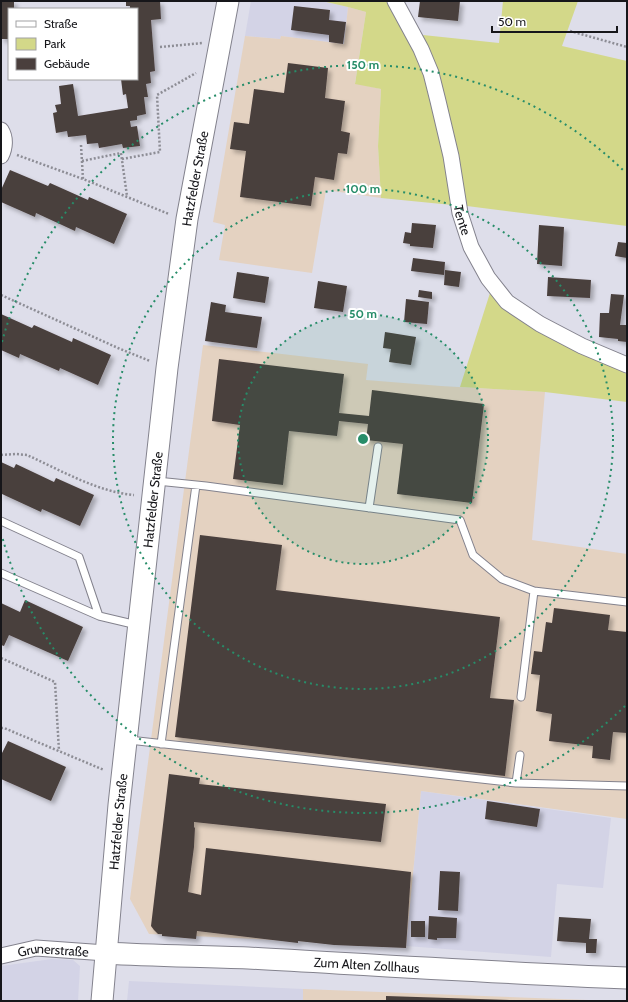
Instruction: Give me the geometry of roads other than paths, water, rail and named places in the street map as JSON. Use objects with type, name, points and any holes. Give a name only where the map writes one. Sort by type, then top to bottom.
[{"type":"main road","name":"Hatzfelder Straße","points":[[102,1001],[110,897],[122,777],[167,368],[187,219],[228,1]]},
{"type":"main road","name":"Zum Alten Zollhaus","points":[[106,953],[627,978]]},
{"type":"street","name":"Tente","points":[[395,1],[421,49],[430,73],[451,156],[460,213],[471,246],[488,278],[507,302],[540,324],[582,346],[627,365]]},
{"type":"street","points":[[1,130],[4,134],[5,142],[1,156]]},
{"type":"street","name":"Grunerstraße","points":[[1,956],[36,948],[106,953]]},
{"type":"lane","points":[[369,508],[378,447]]},
{"type":"lane","points":[[154,488],[196,485],[460,520],[473,555],[502,579],[534,591],[627,602]]},
{"type":"lane","points":[[161,744],[196,485]]},
{"type":"lane","points":[[1,521],[79,557],[99,616]]},
{"type":"lane","points":[[1,573],[99,616],[139,626]]},
{"type":"lane","points":[[521,697],[534,591]]},
{"type":"lane","points":[[126,740],[516,783],[627,786]]},
{"type":"lane","points":[[516,783],[520,755]]}]
